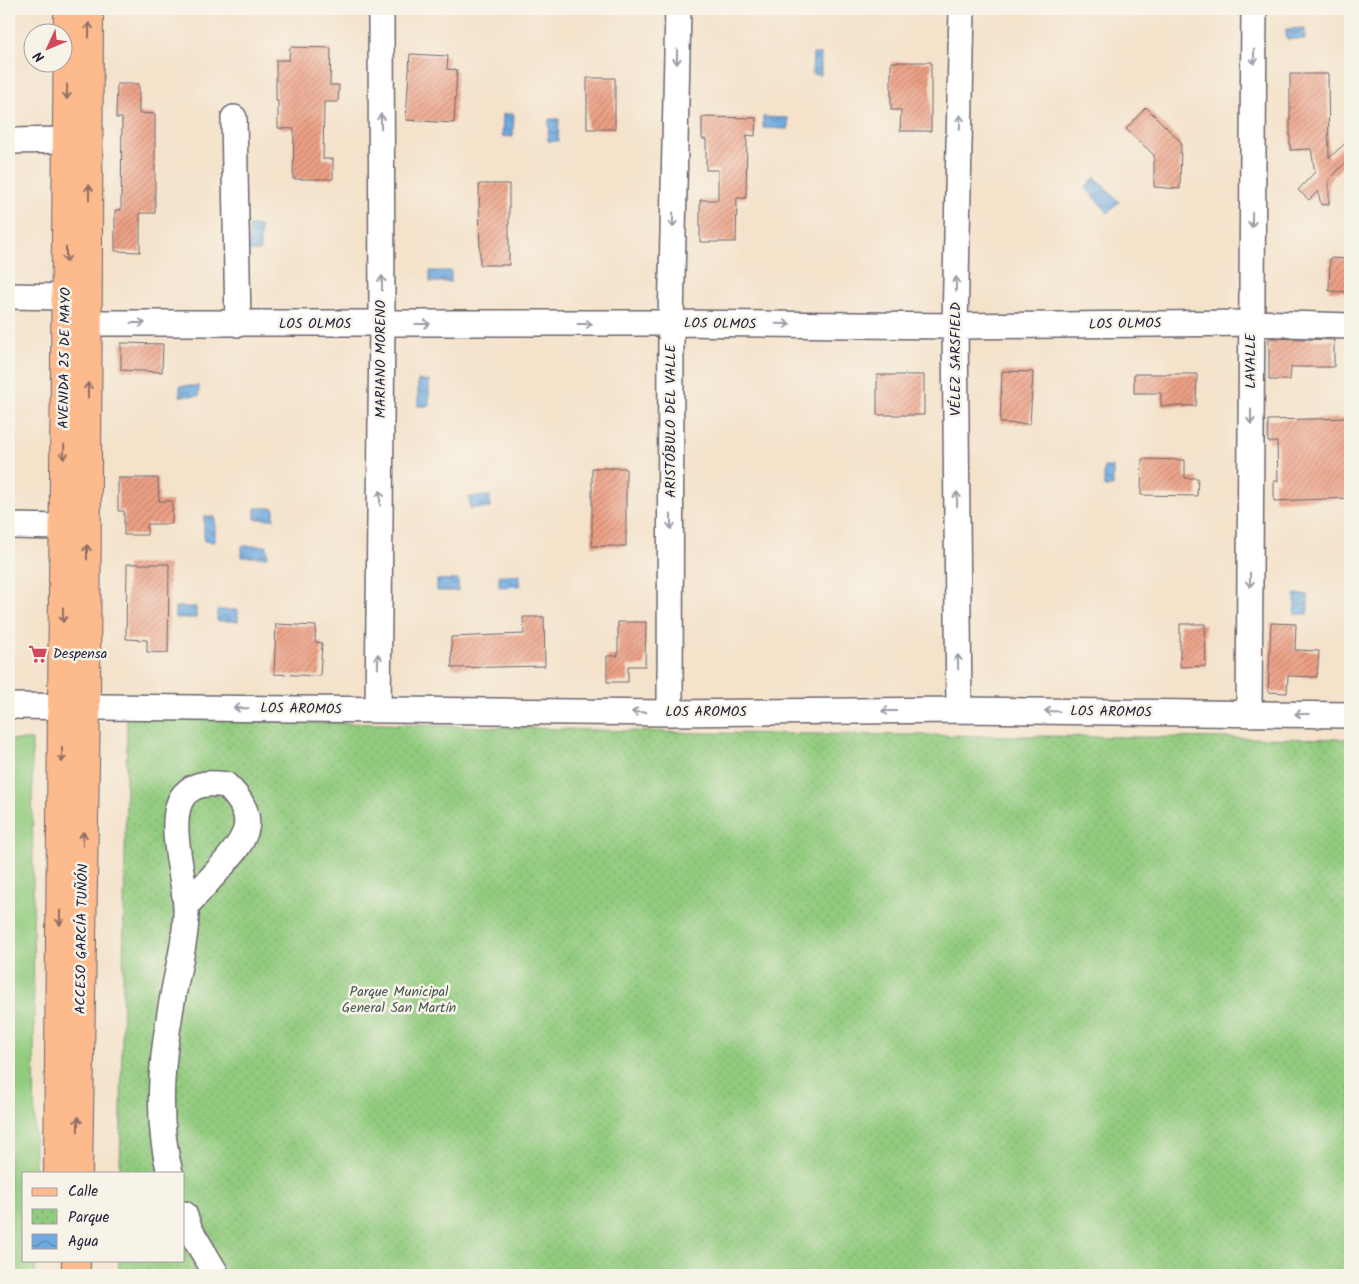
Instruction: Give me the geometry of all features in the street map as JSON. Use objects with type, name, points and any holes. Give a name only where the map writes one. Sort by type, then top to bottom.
[{"type":"main road","name":"AVENIDA 25 DE MAYO","points":[[68,9],[67,140],[77,310],[74,706]]},
{"type":"main road","name":"AVENIDA 25 DE MAYO","points":[[74,706],[64,527],[77,310],[89,9]]},
{"type":"main road","name":"ACCESO GARCÍA TUÑÓN","points":[[58,1172],[74,706]]},
{"type":"main road","name":"ACCESO GARCÍA TUÑÓN","points":[[74,706],[78,1172]]},
{"type":"main road","points":[[57,1262],[57,1275]]},
{"type":"main road","points":[[76,1262],[76,1275]]},
{"type":"street","name":"MARIANO MORENO","points":[[378,710],[382,324],[381,9]]},
{"type":"street","name":"ARISTÓBULO DEL VALLE","points":[[670,713],[671,323],[678,9]]},
{"type":"street","name":"VÉLEZ SARSFIELD","points":[[959,710],[955,326],[962,9]]},
{"type":"street","name":"LAVALLE","points":[[1249,714],[1254,9]]},
{"type":"street","points":[[234,118],[238,324]]},
{"type":"street","points":[[9,141],[67,140]]},
{"type":"street","name":"LOS OLMOS","points":[[9,296],[77,310],[238,324],[671,323],[955,326],[1252,323],[1350,326]]},
{"type":"street","points":[[9,526],[64,527]]},
{"type":"street","name":"LOS AROMOS","points":[[9,706],[670,713],[959,710],[1350,715]]},
{"type":"street","points":[[170,1172],[163,1147],[160,1099],[172,999],[182,953],[186,906]]},
{"type":"street","points":[[185,1217],[190,1230],[217,1275]]},
{"type":"green space","name":"Parque Municipal General San Martín","points":[[127,717],[705,733],[1350,739],[1350,1275],[118,1275],[119,1262],[185,1262],[185,1172],[120,1172]]},
{"type":"green space","points":[[9,740],[32,740],[35,1172],[22,1172],[22,1262],[35,1262],[35,1275],[9,1275]]},
{"type":"water","points":[[1305,28],[1305,39],[1286,39],[1286,29]]},
{"type":"water","points":[[813,54],[821,54],[821,75],[812,74]]},
{"type":"water","points":[[503,114],[514,114],[513,137],[502,136]]},
{"type":"water","points":[[763,117],[788,118],[788,129],[763,128]]},
{"type":"water","points":[[549,119],[559,119],[558,141],[548,141]]},
{"type":"water","points":[[1095,177],[1119,202],[1108,213],[1085,187]]},
{"type":"water","points":[[249,226],[260,226],[260,251],[249,251]]},
{"type":"water","points":[[430,271],[451,271],[451,282],[430,282]]},
{"type":"water","points":[[418,380],[429,381],[429,406],[418,406]]},
{"type":"water","points":[[180,386],[199,386],[199,396],[180,396]]},
{"type":"water","points":[[1104,467],[1113,467],[1113,487],[1104,487]]},
{"type":"water","points":[[490,496],[490,508],[470,508],[469,497]]},
{"type":"water","points":[[255,508],[274,508],[274,519],[255,519]]},
{"type":"water","points":[[204,517],[215,517],[215,542],[204,541]]},
{"type":"water","points":[[242,546],[267,546],[268,557],[242,557]]},
{"type":"water","points":[[499,575],[520,575],[520,586],[499,587]]},
{"type":"water","points":[[458,579],[458,591],[437,591],[437,580]]},
{"type":"water","points":[[1295,594],[1308,595],[1308,614],[1295,614]]},
{"type":"water","points":[[175,607],[196,607],[196,618],[175,618]]},
{"type":"water","points":[[217,610],[238,610],[238,621],[217,621]]},
{"type":"building","points":[[290,47],[331,48],[330,85],[339,85],[338,102],[324,102],[323,159],[333,159],[333,179],[293,179],[294,129],[278,128],[278,101],[276,101],[276,60],[289,60]]},
{"type":"building","points":[[410,54],[448,56],[447,69],[457,70],[454,123],[406,120]]},
{"type":"building","points":[[891,62],[931,62],[931,131],[900,131],[901,110],[891,110]]},
{"type":"building","points":[[1290,74],[1328,74],[1329,158],[1350,139],[1350,158],[1329,180],[1329,204],[1321,205],[1318,191],[1309,200],[1298,190],[1315,172],[1311,149],[1290,150]]},
{"type":"building","points":[[587,78],[615,78],[615,129],[587,129]]},
{"type":"building","points":[[117,84],[139,84],[139,113],[155,114],[155,213],[140,213],[140,252],[115,251],[115,210],[121,210],[122,118],[116,118]]},
{"type":"building","points":[[1146,107],[1181,142],[1180,189],[1154,187],[1154,155],[1126,129]]},
{"type":"building","points":[[702,117],[756,118],[755,136],[747,135],[746,198],[737,198],[736,242],[700,242],[700,200],[718,200],[718,170],[706,170],[706,139],[702,139]]},
{"type":"building","points":[[479,184],[509,184],[509,265],[480,265]]},
{"type":"building","points":[[1330,258],[1350,259],[1350,292],[1329,291]]},
{"type":"building","points":[[1269,338],[1334,340],[1334,367],[1291,367],[1290,380],[1269,380]]},
{"type":"building","points":[[121,343],[163,344],[162,372],[121,370]]},
{"type":"building","points":[[1002,371],[1033,372],[1030,424],[1000,423]]},
{"type":"building","points":[[1134,374],[1197,374],[1196,406],[1161,406],[1161,393],[1134,393]]},
{"type":"building","points":[[877,375],[924,375],[924,415],[877,415]]},
{"type":"building","points":[[1350,418],[1350,498],[1274,501],[1274,481],[1278,481],[1277,442],[1268,442],[1268,420]]},
{"type":"building","points":[[1142,459],[1185,460],[1185,478],[1198,478],[1197,496],[1141,495]]},
{"type":"building","points":[[592,468],[626,468],[626,546],[592,546]]},
{"type":"building","points":[[118,478],[158,478],[159,501],[172,501],[172,524],[147,524],[147,535],[124,535],[124,511],[118,511]]},
{"type":"building","points":[[127,564],[169,564],[168,653],[147,652],[147,640],[126,639]]},
{"type":"building","points":[[523,617],[544,617],[545,666],[452,668],[451,637],[524,634]]},
{"type":"building","points":[[618,622],[646,622],[645,666],[628,666],[628,682],[607,682],[607,656],[618,656]]},
{"type":"building","points":[[1271,623],[1296,624],[1295,650],[1319,651],[1317,677],[1288,676],[1287,693],[1268,692]]},
{"type":"building","points":[[276,624],[316,626],[315,642],[322,643],[320,676],[274,674]]},
{"type":"building","points":[[1180,624],[1205,624],[1206,666],[1180,667]]},
{"type":"place","name":"Despensa","points":[[38,654]]}]
